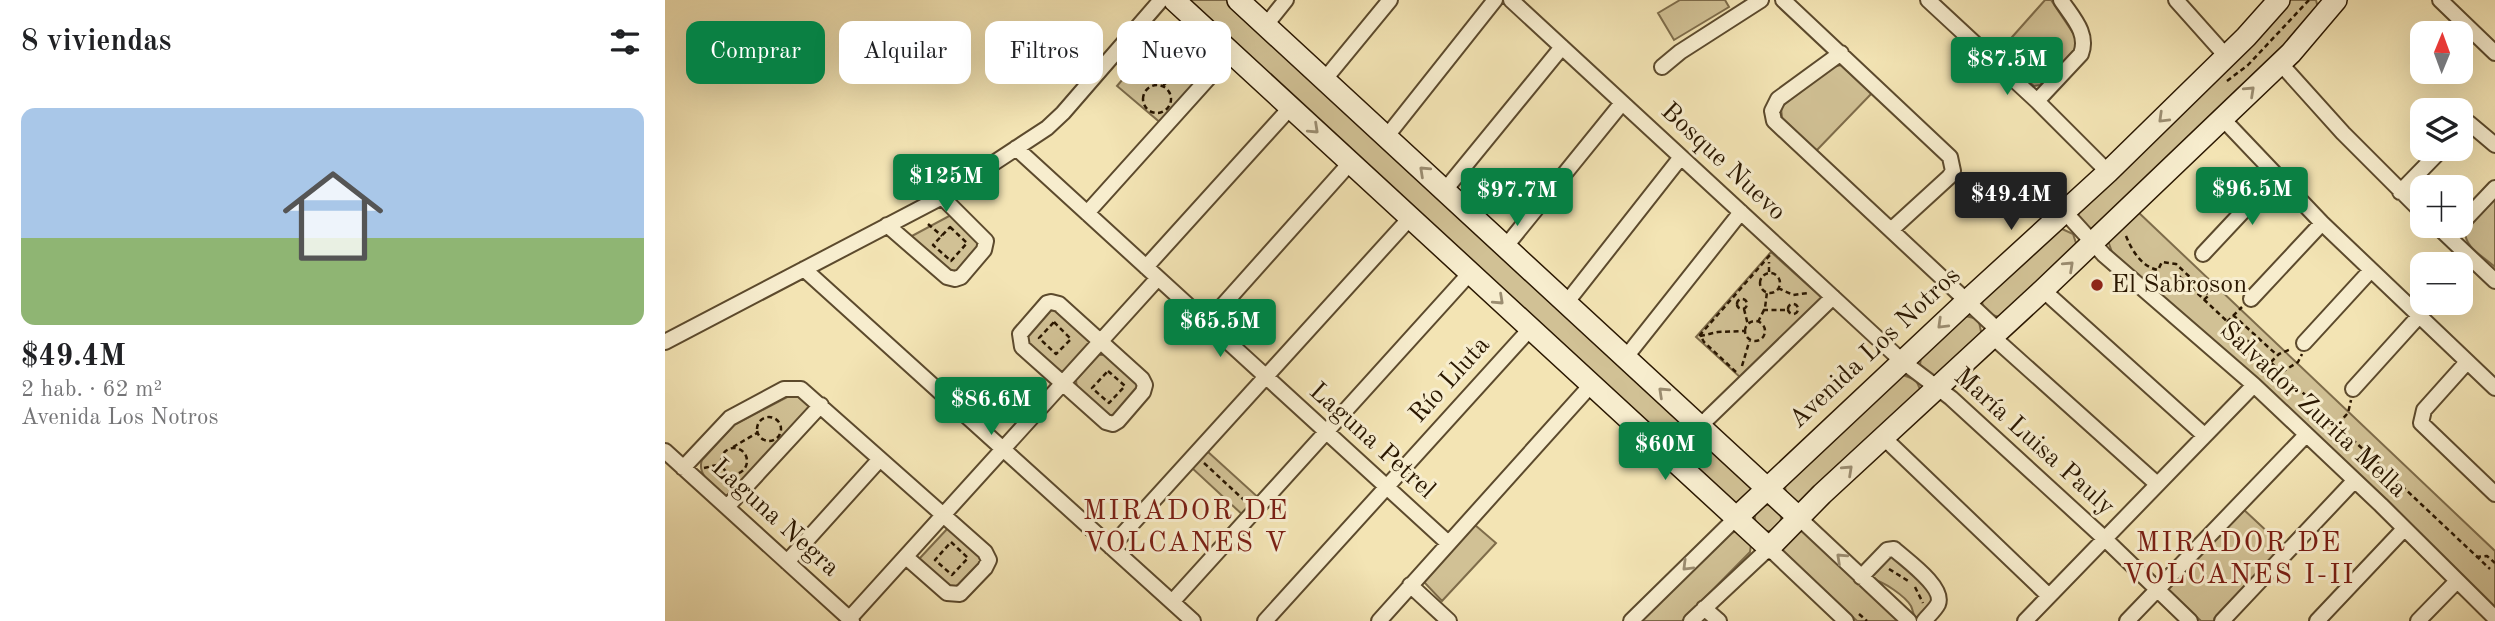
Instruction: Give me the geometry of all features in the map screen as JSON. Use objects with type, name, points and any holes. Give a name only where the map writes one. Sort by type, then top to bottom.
[{"type":"street","points":[[665,342],[942,197],[1016,148],[1059,117],[1161,0]]},
{"type":"street","points":[[1174,0],[1197,21]]},
{"type":"street","points":[[1238,0],[1909,621]]},
{"type":"street","points":[[1266,25],[1286,0]]},
{"type":"street","points":[[1325,79],[1390,0]]},
{"type":"street","points":[[1387,136],[1495,0]]},
{"type":"street","name":"Bosque Nuevo","points":[[1511,0],[1902,361]]},
{"type":"street","points":[[1662,67],[1680,52],[1761,0]]},
{"type":"street","points":[[1783,0],[1946,153],[1952,163],[1949,177],[1892,230]]},
{"type":"street","points":[[1928,0],[2037,100],[2108,172]]},
{"type":"street","points":[[2037,100],[2081,54],[2084,47],[2082,31],[2061,0]]},
{"type":"street","points":[[2176,0],[2226,56]]},
{"type":"street","name":"Avenida Los Notros","points":[[1631,621],[1767,488],[2108,172],[2279,0]]},
{"type":"street","points":[[2440,0],[2455,5],[2495,53]]},
{"type":"street","points":[[1691,621],[2280,63],[2332,1]]},
{"type":"street","points":[[1445,190],[1562,47]]},
{"type":"street","points":[[1231,53],[1846,621]]},
{"type":"street","points":[[1841,53],[1778,99],[1772,116],[1777,125],[1892,230],[1967,301],[1996,334],[2157,484]]},
{"type":"street","points":[[2280,63],[2410,201]]},
{"type":"street","points":[[1087,213],[1203,84]]},
{"type":"street","points":[[1506,246],[1622,103]]},
{"type":"street","points":[[1146,267],[1290,108]]},
{"type":"street","points":[[2222,118],[2322,223],[2495,388]]},
{"type":"street","points":[[2473,126],[2495,145]]},
{"type":"street","name":"Laguna Petrel","points":[[1016,148],[1448,543]]},
{"type":"street","points":[[1567,302],[1681,157]]},
{"type":"street","points":[[2400,192],[2430,161]]},
{"type":"street","points":[[1207,323],[1350,163]]},
{"type":"street","points":[[2203,254],[2277,175]]},
{"type":"street","points":[[2473,211],[2495,188]]},
{"type":"street","points":[[887,225],[947,277],[961,277],[984,250],[986,241],[942,197]]},
{"type":"street","points":[[1626,357],[1741,212]]},
{"type":"street","name":"Salvador Zurita Mella","points":[[2065,212],[2122,270],[2254,385],[2495,618]]},
{"type":"street","points":[[1111,547],[1410,218]]},
{"type":"street","points":[[2246,303],[2322,223]]},
{"type":"street","points":[[2463,238],[2495,281]]},
{"type":"street","points":[[804,269],[1193,621]]},
{"type":"street","points":[[2304,343],[2371,270]]},
{"type":"street","points":[[1172,602],[1470,274]]},
{"type":"street","points":[[851,620],[1158,278]]},
{"type":"street","points":[[2043,290],[2204,435]]},
{"type":"street","points":[[1700,426],[1833,297]]},
{"type":"street","points":[[1047,303],[1059,304],[1142,379],[1145,385],[1143,392],[1114,424],[1105,422],[1063,383],[1019,342],[1020,334],[1047,303]]},
{"type":"street","points":[[2353,388],[2419,316]]},
{"type":"street","name":"Río Lluta","points":[[1265,621],[1530,328]]},
{"type":"street","name":"María Luisa Pauly","points":[[1902,361],[1937,387],[2105,539],[2190,621]]},
{"type":"street","points":[[2467,362],[2424,410],[2421,424],[2495,494]]},
{"type":"street","points":[[1378,621],[1591,385]]},
{"type":"street","points":[[2025,621],[2254,385]]},
{"type":"street","points":[[683,468],[726,421],[784,389],[801,389],[985,552],[989,560],[985,568],[960,594],[951,594],[906,556]]},
{"type":"street","points":[[727,507],[821,405]]},
{"type":"street","points":[[2127,621],[2306,435]]},
{"type":"street","points":[[1883,437],[2049,596]]},
{"type":"street","name":"Laguna Negra","points":[[665,451],[851,620]]},
{"type":"street","points":[[787,562],[880,459]]},
{"type":"street","points":[[2222,621],[2354,481]]},
{"type":"street","points":[[2317,621],[2405,529]]},
{"type":"street","points":[[1861,577],[1887,550],[1894,549],[1934,586],[1939,595],[1937,605],[1924,615]]},
{"type":"street","points":[[2418,621],[2456,582]]},
{"type":"street","points":[[1410,585],[1449,621]]},
{"type":"street","points":[[1704,608],[1719,621]]},
{"type":"path","points":[[1153,86],[1163,86],[1170,93],[1168,107],[1159,112],[1150,110],[1144,102],[1145,92],[1153,86]]},
{"type":"path","points":[[929,224],[942,236]]},
{"type":"path","points":[[950,227],[967,243],[951,261],[933,245],[942,236],[950,227]]},
{"type":"path","points":[[2126,235],[2133,250],[2148,267],[2158,270],[2162,262],[2175,263],[2209,295],[2204,300]]},
{"type":"path","points":[[1700,336],[1768,261],[1778,246]]},
{"type":"path","points":[[1768,261],[1775,262]]},
{"type":"path","points":[[1768,261],[1769,274]]},
{"type":"path","points":[[1769,274],[1778,278],[1778,288],[1772,293],[1763,290],[1760,284],[1762,277],[1769,274]]},
{"type":"path","points":[[2183,281],[2188,275]]},
{"type":"path","points":[[2179,276],[2490,569]]},
{"type":"path","points":[[1778,288],[1793,295],[1809,295],[1800,286]]},
{"type":"path","points":[[1758,322],[1767,292]]},
{"type":"path","points":[[1734,297],[1746,302],[1744,309],[1748,325],[1745,331]]},
{"type":"path","points":[[1738,300],[1737,307],[1744,309]]},
{"type":"path","points":[[2227,322],[2246,303]]},
{"type":"path","points":[[1763,310],[1788,310]]},
{"type":"path","points":[[1800,315],[1806,310]]},
{"type":"path","points":[[2234,316],[2277,355]]},
{"type":"path","points":[[1054,322],[1071,339],[1056,354],[1039,338],[1054,322]]},
{"type":"path","points":[[1748,325],[1758,322]]},
{"type":"path","points":[[1750,339],[1758,340],[1764,335],[1764,327],[1758,322]]},
{"type":"path","points":[[1700,336],[1745,331]]},
{"type":"path","points":[[1745,331],[1750,339]]},
{"type":"path","points":[[1700,336],[1739,374],[1752,361]]},
{"type":"path","points":[[1742,370],[1750,339]]},
{"type":"path","points":[[2271,362],[2277,355],[2304,343]]},
{"type":"path","points":[[2283,372],[2289,367]]},
{"type":"path","points":[[1108,371],[1125,386],[1109,403],[1092,388],[1108,371]]},
{"type":"path","points":[[2338,424],[2349,410],[2353,388]]},
{"type":"path","points":[[764,418],[774,418],[780,425],[780,434],[773,440],[763,440],[757,433],[758,424],[764,418]]},
{"type":"path","points":[[733,447],[742,450],[747,462],[743,471],[734,474],[725,470],[721,461],[724,452],[757,433]]},
{"type":"path","points":[[1196,456],[1256,510]]},
{"type":"path","points":[[951,542],[968,558],[952,575],[935,560],[951,542]]},
{"type":"path","points":[[2476,557],[2487,556],[2495,563]]},
{"type":"path","points":[[1882,567],[1899,574],[1913,585],[1921,598],[1924,615]]},
{"type":"shaded area","points":[[1186,0],[1227,0],[1748,480],[1752,488],[1747,496],[1735,503],[1231,41],[1231,21],[1209,21]]},
{"type":"shaded area","points":[[1680,0],[1725,0],[1729,7],[1674,40],[1658,13]]},
{"type":"shaded area","points":[[2045,0],[2051,0],[2077,39],[2076,49],[2040,85],[2034,86],[1997,54]]},
{"type":"shaded area","points":[[2290,0],[2316,0],[2318,8],[2292,41],[2094,229],[2085,227],[2078,219],[2079,211],[2267,26]]},
{"type":"shaded area","points":[[1841,65],[1873,92],[1816,151],[1782,118],[1781,107],[1833,67]]},
{"type":"shaded area","points":[[1119,84],[1199,84],[1162,124],[1117,86]]},
{"type":"shaded area","points":[[2495,199],[2495,267],[2467,240],[2466,238],[2473,238],[2473,222]]},
{"type":"shaded area","points":[[2137,211],[2495,551],[2495,608],[2391,504],[2262,383],[2112,252],[2108,241]]},
{"type":"shaded area","points":[[951,215],[982,243],[954,275],[910,237]]},
{"type":"shaded area","points":[[2060,228],[2073,234],[2077,246],[2002,317],[1986,311],[1982,301]]},
{"type":"shaded area","points":[[1771,252],[1821,297],[1822,304],[1742,379],[1696,337]]},
{"type":"shaded area","points":[[1051,306],[1088,335],[1089,344],[1064,371],[1055,371],[1025,344],[1025,333]]},
{"type":"shaded area","points":[[1965,316],[1979,322],[1982,336],[1938,375],[1929,375],[1920,365],[1921,357]]},
{"type":"shaded area","points":[[1099,355],[1109,355],[1141,386],[1113,419],[1077,390],[1076,380]]},
{"type":"shaded area","points":[[1903,375],[1916,380],[1919,393],[1800,503],[1786,494],[1785,486]]},
{"type":"shaded area","points":[[791,395],[797,395],[809,405],[810,410],[730,496],[726,496],[704,476],[702,460],[734,425]]},
{"type":"shaded area","points":[[1207,451],[1261,500],[1245,517],[1192,468]]},
{"type":"shaded area","points":[[1768,505],[1777,509],[1781,518],[1777,527],[1768,531],[1759,527],[1755,518],[1759,509]]},
{"type":"shaded area","points":[[2242,508],[2286,549],[2216,621],[2201,621],[2168,590],[2170,584]]},
{"type":"shaded area","points":[[1475,525],[1496,543],[1442,601],[1424,582]]},
{"type":"shaded area","points":[[948,528],[984,559],[955,591],[920,562],[920,558]]},
{"type":"shaded area","points":[[1799,529],[1901,621],[1857,621],[1783,551],[1782,547]]},
{"type":"shaded area","points":[[1736,531],[1751,545],[1750,552],[1682,621],[1641,621],[1729,534]]},
{"type":"shaded area","points":[[1893,552],[1936,598],[1919,620],[1904,598],[1888,586],[1872,579],[1870,573]]},
{"type":"place","name":"El Sabroson","points":[[2097,285]]},
{"type":"district","name":"MIRADOR DE VOLCANES V","points":[[1186,528]]},
{"type":"district","name":"MIRADOR DE VOLCANES I-II","points":[[2239,560]]}]
